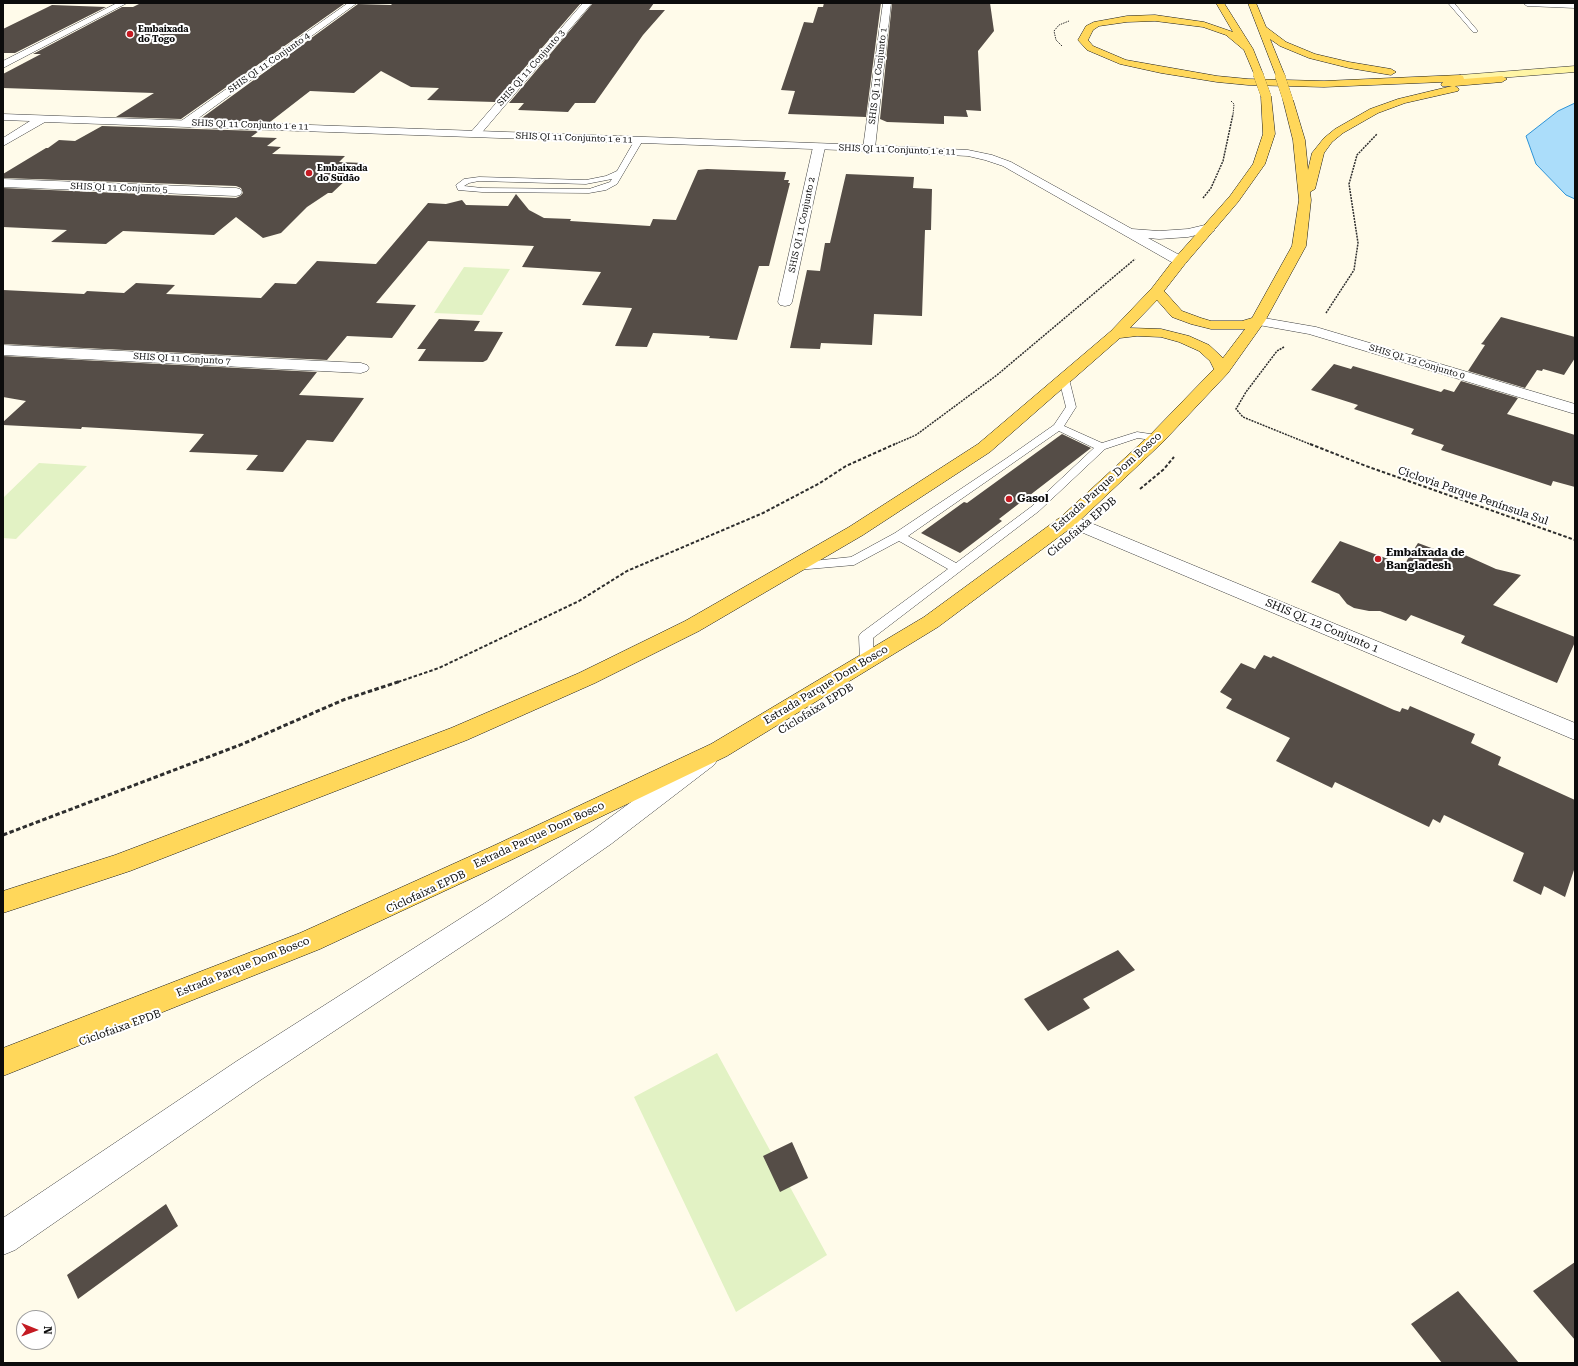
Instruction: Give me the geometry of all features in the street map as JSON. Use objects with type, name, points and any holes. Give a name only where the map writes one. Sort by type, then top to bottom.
[{"type":"main road","points":[[3,902],[128,862],[459,734],[587,678],[685,630],[797,566],[856,531],[984,448],[1116,334],[1157,291],[1180,261],[1234,199],[1259,164],[1269,134],[1266,96],[1248,49],[1220,3]]},
{"type":"main road","name":"Estrada Parque Dom Bosco","points":[[3,1062],[310,941],[502,853],[719,750],[931,622],[1069,520],[1157,438],[1222,370],[1258,321],[1299,246],[1305,200],[1298,140],[1288,100],[1280,76],[1252,3]]},
{"type":"main road","points":[[1078,21],[1119,11]]},
{"type":"main road","points":[[1248,49],[1229,33],[1187,21],[1155,18],[1127,19],[1098,24],[1089,28],[1083,40],[1090,48],[1123,62],[1160,70],[1217,79],[1248,82],[1324,84],[1460,78],[1575,69]]},
{"type":"main road","points":[[1261,28],[1283,44],[1299,51],[1329,60],[1374,70],[1423,76],[1460,78]]},
{"type":"main road","points":[[1078,49],[1119,66],[1155,76],[1226,86],[1297,90],[1362,89],[1575,73]]},
{"type":"main road","points":[[1305,200],[1314,172],[1318,153],[1328,140],[1353,122],[1374,111],[1402,101],[1502,79]]},
{"type":"main road","points":[[1157,291],[1177,314],[1196,321],[1211,325],[1228,326],[1242,325],[1258,321]]},
{"type":"main road","points":[[1116,334],[1137,332],[1161,333],[1184,339],[1204,348],[1216,359],[1222,370]]},
{"type":"street","points":[[3,65],[123,3]]},
{"type":"street","name":"SHIS QI 11 Conjunto 4","points":[[185,123],[353,3]]},
{"type":"street","name":"SHIS QI 11 Conjunto 3","points":[[475,134],[588,3]]},
{"type":"street","name":"SHIS QI 11 Conjunto 1","points":[[869,148],[887,3]]},
{"type":"street","points":[[1527,3],[1575,5]]},
{"type":"street","name":"SHIS QI 11 Conjunto 1 e 11","points":[[3,117],[948,151],[988,157],[1007,164],[1180,261]]},
{"type":"street","points":[[3,143],[42,118]]},
{"type":"street","name":"SHIS QI 11 Conjunto 2","points":[[785,302],[819,147]]},
{"type":"street","name":"SHIS QI 11 Conjunto 5","points":[[3,183],[236,192]]},
{"type":"street","name":"SHIS QI 11 Conjunto 1 e 11","points":[[1125,230],[1159,235],[1188,233],[1209,228]]},
{"type":"street","name":"SHIS QL 12 Conjunto 0","points":[[1258,321],[1311,330],[1575,409]]},
{"type":"street","name":"SHIS QI 11 Conjunto 7","points":[[3,350],[361,368]]},
{"type":"street","name":"SHIS QL 12 Conjunto 1","points":[[1069,520],[1575,732]]},
{"type":"street","points":[[3,1238],[248,1070],[497,909],[653,800],[719,750]]},
{"type":"lane","points":[[1451,3],[1475,31]]},
{"type":"lane","points":[[620,172],[608,178],[586,182],[479,179],[467,181],[460,185],[461,188],[470,190],[589,191],[603,188],[613,184],[639,140]]},
{"type":"lane","points":[[797,566],[854,561],[899,536],[1058,427],[1071,407],[1064,379]]},
{"type":"lane","points":[[1058,427],[1101,447]]},
{"type":"lane","points":[[867,660],[866,636],[1035,509],[1101,447],[1137,436],[1157,438]]},
{"type":"lane","points":[[899,536],[956,568]]},
{"type":"path","points":[[1064,47],[1056,40],[1054,31],[1059,25],[1078,21]]},
{"type":"path","points":[[1174,234],[1196,209],[1211,188],[1223,161],[1234,110],[1234,104],[1230,100]]},
{"type":"path","points":[[1311,330],[1331,307],[1354,270],[1358,243],[1349,184],[1357,155],[1377,134]]},
{"type":"path","points":[[3,835],[240,745],[343,700],[439,668],[579,601],[627,571],[763,513],[820,483],[846,466],[916,436],[997,375],[1144,251],[1159,249]]},
{"type":"path","name":"Ciclovia Parque Península Sul","points":[[1311,330],[1294,343],[1277,351],[1246,392],[1236,409],[1243,417],[1366,466],[1575,540]]},
{"type":"path","points":[[1134,494],[1164,469],[1178,452]]},
{"type":"green space","points":[[464,267],[510,269],[482,315],[434,313]]},
{"type":"green space","points":[[39,463],[87,466],[16,539],[3,538],[3,498]]},
{"type":"green space","points":[[717,1053],[827,1255],[736,1312],[634,1097]]},
{"type":"water","points":[[1575,103],[1575,199],[1566,195],[1536,164],[1526,136],[1558,111]]},
{"type":"building","points":[[141,3],[344,4],[181,119],[116,117],[154,93],[3,88],[3,74],[41,54],[33,54],[122,7],[133,7]]},
{"type":"building","points":[[393,3],[581,3],[495,102],[427,100],[439,88],[411,87],[381,71],[354,93],[310,91],[270,122],[199,120],[358,4],[391,5]]},
{"type":"building","points":[[593,3],[654,3],[649,10],[665,10],[643,35],[595,103],[575,103],[568,112],[518,110],[524,103],[509,103]]},
{"type":"building","points":[[824,3],[881,3],[866,117],[788,114],[795,91],[781,90],[804,22],[813,23],[818,7],[823,7]]},
{"type":"building","points":[[892,3],[990,3],[994,31],[978,51],[981,111],[966,110],[968,117],[944,116],[944,124],[887,122],[880,119]]},
{"type":"building","points":[[52,5],[106,7],[15,53],[3,53],[3,29]]},
{"type":"building","points":[[102,126],[259,131],[251,137],[277,138],[267,146],[281,147],[272,154],[345,156],[339,162],[364,163],[332,193],[328,193],[307,207],[281,233],[263,238],[236,217],[214,235],[123,231],[106,244],[51,242],[67,230],[3,227],[3,188],[236,198],[243,193],[241,188],[236,186],[3,178],[3,174],[59,140],[75,141]]},
{"type":"building","points":[[707,169],[786,172],[784,180],[789,180],[788,183],[790,183],[769,266],[759,266],[737,340],[709,338],[710,336],[653,333],[647,347],[615,346],[632,308],[582,305],[601,272],[522,267],[534,246],[428,241],[376,303],[416,305],[392,338],[347,336],[327,360],[3,344],[3,290],[84,294],[87,291],[124,293],[136,283],[175,285],[166,294],[261,298],[275,283],[296,284],[317,261],[376,264],[428,203],[446,204],[462,200],[466,205],[508,206],[516,194],[529,210],[544,218],[650,226],[653,219],[676,220],[698,170]]},
{"type":"building","points":[[846,174],[914,177],[913,188],[932,189],[931,230],[925,230],[922,316],[874,314],[872,345],[821,343],[820,349],[790,348],[807,270],[820,271],[825,243],[830,243]]},
{"type":"building","points":[[1501,317],[1575,337],[1575,358],[1564,375],[1543,369],[1542,371],[1537,370],[1525,388],[1468,371],[1485,345],[1481,344]]},
{"type":"building","points":[[439,319],[480,321],[474,331],[503,332],[487,360],[483,362],[418,361],[426,349],[417,349]]},
{"type":"building","points":[[3,356],[317,372],[299,395],[364,398],[333,442],[307,440],[283,472],[246,470],[258,455],[189,452],[204,434],[82,427],[81,429],[3,425],[3,422],[26,401],[3,397]]},
{"type":"building","points":[[1334,364],[1351,369],[1353,366],[1441,392],[1444,389],[1454,392],[1461,381],[1518,398],[1507,414],[1575,435],[1575,487],[1553,481],[1551,486],[1441,450],[1444,445],[1411,434],[1414,429],[1354,409],[1358,405],[1311,390]]},
{"type":"building","points":[[1062,434],[1091,448],[999,519],[1002,521],[960,553],[921,533],[964,502],[967,503]]},
{"type":"building","points":[[1340,541],[1404,565],[1418,543],[1453,556],[1456,551],[1496,569],[1521,575],[1493,605],[1575,637],[1575,642],[1557,683],[1461,643],[1465,636],[1411,615],[1406,621],[1380,611],[1369,611],[1354,608],[1347,604],[1339,594],[1311,582]]},
{"type":"building","points":[[1264,655],[1271,658],[1273,656],[1394,710],[1400,712],[1402,708],[1408,710],[1410,706],[1475,734],[1471,743],[1501,757],[1498,765],[1575,800],[1575,867],[1565,897],[1544,886],[1541,895],[1513,881],[1524,853],[1444,815],[1440,823],[1433,819],[1429,827],[1335,782],[1332,788],[1276,761],[1290,738],[1226,708],[1232,699],[1220,692],[1241,663],[1255,669]]},
{"type":"building","points":[[1118,950],[1135,970],[1083,999],[1090,1008],[1048,1031],[1024,999]]},
{"type":"building","points":[[792,1142],[808,1178],[780,1192],[763,1156]]},
{"type":"building","points":[[166,1204],[178,1226],[78,1299],[67,1275]]},
{"type":"building","points":[[1575,1262],[1575,1340],[1533,1291]]},
{"type":"building","points":[[1458,1291],[1519,1363],[1442,1363],[1411,1324]]},
{"type":"place","name":"Embaixada do Togo","points":[[130,34]]},
{"type":"place","name":"Embaixada do Sudão","points":[[309,173]]},
{"type":"place","name":"Gasol","points":[[1009,499]]},
{"type":"place","name":"Embaixada de Bangladesh","points":[[1378,559]]}]
